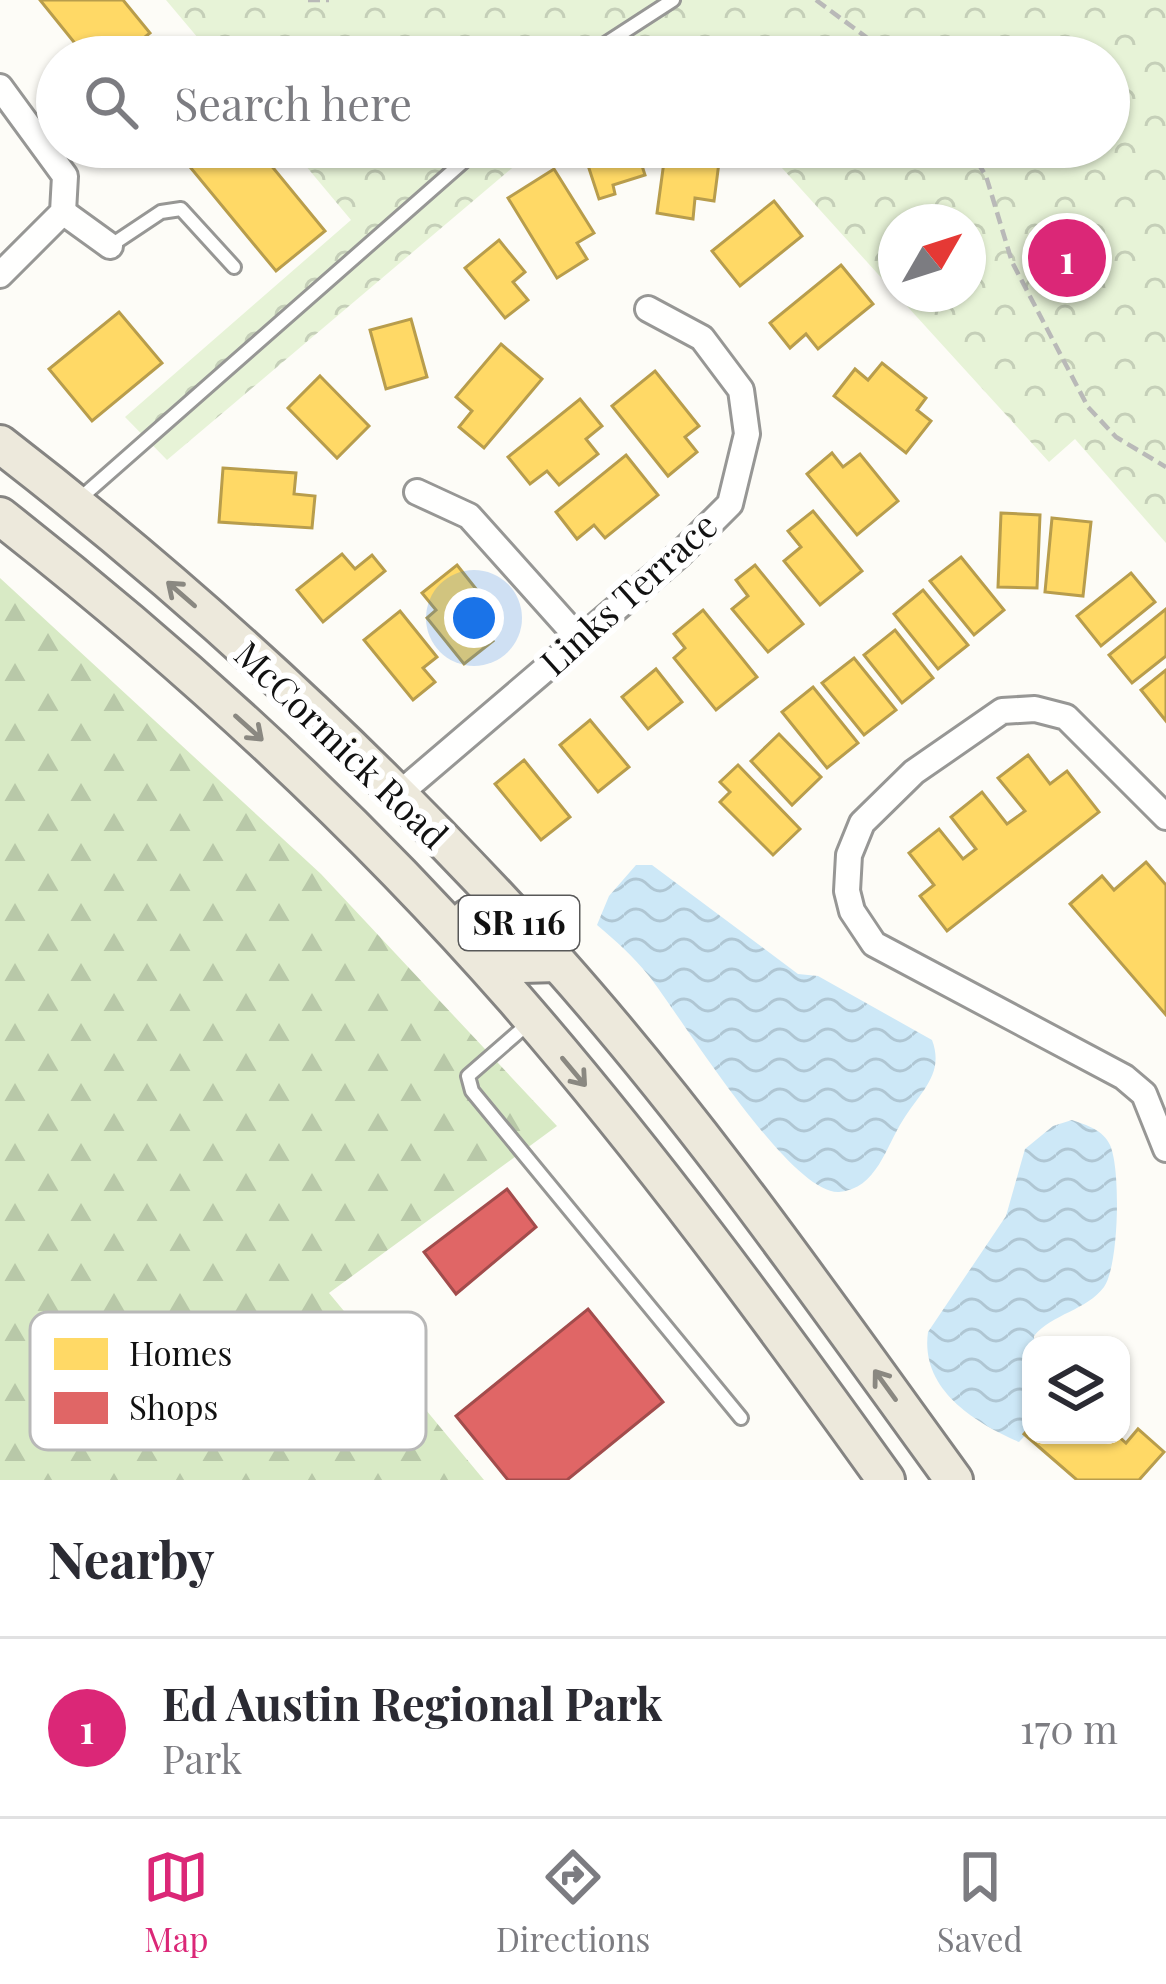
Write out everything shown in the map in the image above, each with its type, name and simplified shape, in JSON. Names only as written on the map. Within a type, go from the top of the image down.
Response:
[{"type":"main road","name":"McCormick Road","points":[[0,444],[76,502],[399,794],[557,963],[770,1226],[954,1480]]},
{"type":"main road","points":[[0,500],[39,506],[76,502]]},
{"type":"main road","name":"McCormick Road","points":[[0,516],[68,569],[289,764],[532,1020],[686,1207],[886,1480]]},
{"type":"main road","points":[[68,569],[98,557],[141,560]]},
{"type":"main road","points":[[289,764],[362,809],[506,953],[536,967],[557,963]]},
{"type":"main road","points":[[532,1020],[560,1016],[591,1035],[715,1185],[748,1217],[770,1226]]},
{"type":"street","points":[[0,86],[36,136]]},
{"type":"street","points":[[0,274],[63,212],[65,176],[59,168]]},
{"type":"street","points":[[63,212],[110,246]]},
{"type":"street","name":"Links Terrace","points":[[399,794],[680,554],[730,503],[740,478],[747,434],[741,390],[702,338],[648,309]]},
{"type":"street","points":[[416,492],[470,516],[580,640]]},
{"type":"street","points":[[1166,817],[1066,717],[1035,709],[1002,711],[914,772],[862,823],[849,855],[847,891],[852,911],[874,944],[890,955],[1124,1077],[1144,1094],[1166,1149]]},
{"type":"lane","points":[[617,36],[673,0]]},
{"type":"lane","points":[[76,502],[456,168]]},
{"type":"lane","points":[[110,246],[161,212],[181,209],[234,267]]},
{"type":"lane","points":[[532,1020],[468,1076],[472,1091],[740,1418]]},
{"type":"path","points":[[308,0],[328,0]]},
{"type":"path","points":[[816,0],[865,36]]},
{"type":"path","points":[[981,168],[1012,262],[1088,407],[1116,437],[1166,467]]},
{"type":"green space","points":[[166,0],[1166,0],[1166,543],[1075,439],[1049,462],[912,312],[986,312],[986,204],[878,204],[878,274],[782,168],[1130,168],[1130,36],[196,36]]},
{"type":"green space","points":[[308,168],[512,168],[167,460],[125,417],[351,220]]},
{"type":"green space","points":[[0,578],[321,874],[557,1126],[329,1293],[345,1312],[30,1312],[30,1450],[426,1450],[426,1410],[484,1480],[0,1480]]},
{"type":"water","points":[[636,865],[652,865],[798,974],[818,976],[932,1040],[935,1063],[929,1082],[863,1183],[839,1192],[818,1185],[793,1165],[738,1100],[649,976],[597,925],[609,896]]},
{"type":"water","points":[[1072,1120],[1099,1132],[1110,1145],[1117,1195],[1113,1259],[1097,1295],[1034,1336],[1022,1336],[1019,1442],[968,1413],[941,1387],[928,1352],[928,1332],[1006,1216],[1025,1149],[1053,1126]]},
{"type":"building: Homes","points":[[40,0],[123,0],[150,33],[146,36],[69,36]]},
{"type":"building: Homes","points":[[191,168],[273,168],[325,231],[276,271]]},
{"type":"building: Homes","points":[[589,168],[643,168],[645,175],[613,185],[615,194],[599,199]]},
{"type":"building: Homes","points":[[663,168],[718,168],[714,201],[695,198],[693,219],[657,213]]},
{"type":"building: Homes","points":[[554,169],[594,233],[577,243],[587,259],[557,278],[508,198]]},
{"type":"building: Homes","points":[[774,201],[802,236],[740,286],[712,251]]},
{"type":"building: Homes","points":[[499,240],[525,272],[513,282],[528,300],[505,318],[465,268]]},
{"type":"building: Homes","points":[[841,265],[873,304],[818,349],[806,334],[790,348],[770,323]]},
{"type":"building: Homes","points":[[119,312],[162,363],[92,421],[49,369]]},
{"type":"building: Homes","points":[[411,319],[427,377],[386,389],[370,330]]},
{"type":"building: Homes","points":[[501,344],[542,379],[484,448],[459,427],[472,411],[456,397]]},
{"type":"building: Homes","points":[[882,363],[926,398],[917,410],[931,421],[906,453],[834,396],[855,369],[868,380]]},
{"type":"building: Homes","points":[[655,371],[699,426],[685,437],[697,452],[668,476],[612,406]]},
{"type":"building: Homes","points":[[320,376],[369,426],[337,458],[288,408]]},
{"type":"building: Homes","points":[[580,399],[602,426],[586,439],[598,454],[559,485],[547,471],[530,484],[508,457]]},
{"type":"building: Homes","points":[[832,453],[843,467],[860,454],[898,501],[857,535],[807,474]]},
{"type":"building: Homes","points":[[626,455],[658,495],[605,538],[594,525],[577,539],[556,512]]},
{"type":"building: Homes","points":[[223,468],[296,473],[294,494],[315,496],[312,528],[219,522]]},
{"type":"building: Homes","points":[[813,511],[862,571],[820,605],[784,561],[801,547],[788,531]]},
{"type":"building: Homes","points":[[1001,513],[1040,515],[1037,588],[998,587]]},
{"type":"building: Homes","points":[[1052,518],[1091,522],[1083,596],[1045,592]]},
{"type":"building: Homes","points":[[342,554],[355,569],[372,555],[385,571],[323,622],[297,590]]},
{"type":"building: Homes","points":[[961,557],[1004,610],[974,635],[930,581]]},
{"type":"building: Homes","points":[[457,565],[496,614],[481,626],[493,641],[464,664],[427,618],[436,610],[422,593]]},
{"type":"building: Homes","points":[[755,565],[803,624],[768,652],[732,609],[748,596],[736,580]]},
{"type":"building: Homes","points":[[1131,573],[1155,602],[1101,646],[1077,616]]},
{"type":"building: Homes","points":[[923,590],[968,645],[938,669],[894,614]]},
{"type":"building: Homes","points":[[1166,609],[1166,656],[1132,683],[1109,655]]},
{"type":"building: Homes","points":[[703,610],[757,677],[716,710],[674,658],[685,648],[674,634]]},
{"type":"building: Homes","points":[[400,611],[437,657],[423,668],[435,682],[413,700],[364,640]]},
{"type":"building: Homes","points":[[895,630],[933,678],[902,703],[864,655]]},
{"type":"building: Homes","points":[[854,658],[896,710],[864,735],[822,683]]},
{"type":"building: Homes","points":[[656,669],[682,702],[648,729],[622,697]]},
{"type":"building: Homes","points":[[1166,670],[1166,721],[1141,690]]},
{"type":"building: Homes","points":[[813,687],[858,743],[827,768],[782,712]]},
{"type":"building: Homes","points":[[590,720],[629,767],[598,792],[560,745]]},
{"type":"building: Homes","points":[[779,734],[821,777],[792,805],[751,761]]},
{"type":"building: Homes","points":[[1028,755],[1050,784],[1067,771],[1099,812],[947,931],[920,896],[934,885],[909,853],[939,829],[963,859],[976,849],[951,817],[982,792],[1007,824],[1025,811],[998,778]]},
{"type":"building: Homes","points":[[524,760],[570,817],[541,840],[495,784]]},
{"type":"building: Homes","points":[[738,765],[800,829],[773,855],[720,802],[730,792],[720,782]]},
{"type":"building: Homes","points":[[1146,862],[1166,885],[1166,1015],[1070,904],[1102,876],[1114,890]]},
{"type":"building: Homes","points":[[1138,1429],[1164,1452],[1139,1480],[1077,1480],[1036,1444],[1130,1444]]},
{"type":"building: Shops","points":[[507,1189],[536,1227],[456,1294],[424,1252]]},
{"type":"building: Shops","points":[[588,1309],[663,1402],[567,1480],[508,1480],[456,1416]]},
{"type":"place","name":"Ed Austin Regional Park","points":[[1067,258]]}]
